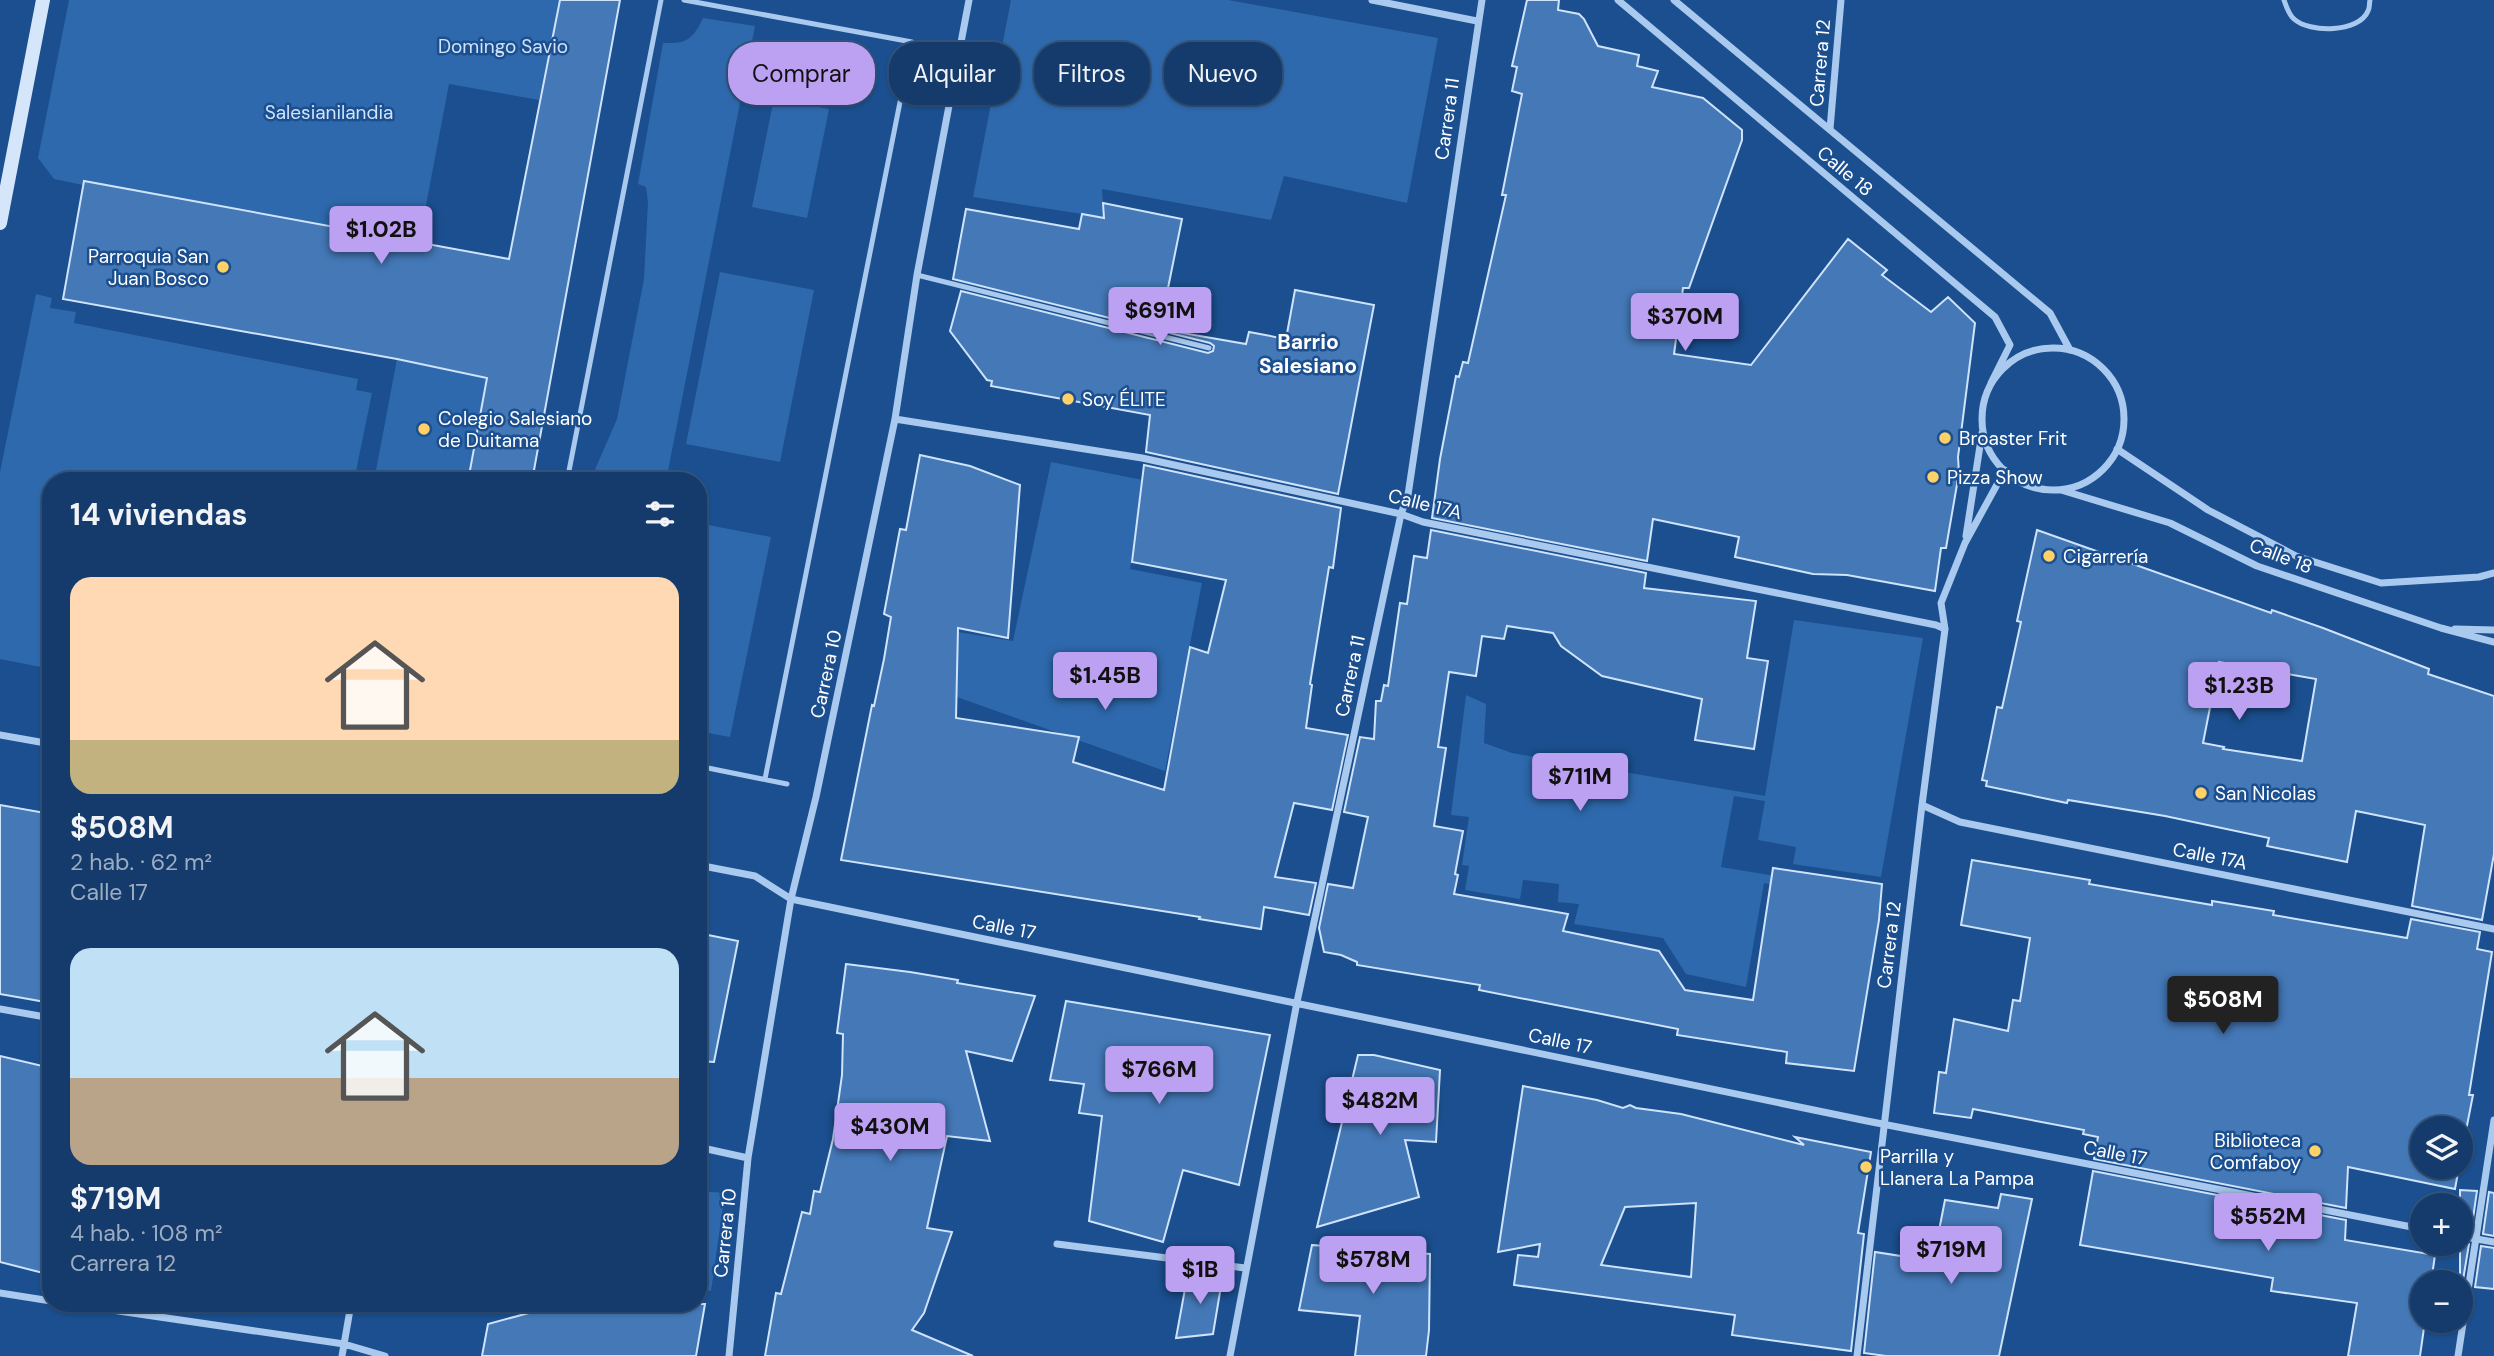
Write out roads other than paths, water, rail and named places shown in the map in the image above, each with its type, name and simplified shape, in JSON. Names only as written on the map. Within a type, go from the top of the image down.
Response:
[{"type":"main road","points":[[0,223],[2,199],[43,0]]},
{"type":"street","name":"Carrera 10","points":[[729,1356],[748,1158],[791,899],[816,797],[895,419],[917,275],[970,0]]},
{"type":"street","points":[[1372,0],[1477,21]]},
{"type":"street","name":"Carrera 11","points":[[1230,1356],[1297,1002],[1401,514],[1408,495],[1482,0]]},
{"type":"street","name":"Calle 18","points":[[1618,0],[1995,317],[2010,345],[1991,383]]},
{"type":"street","name":"Calle 18","points":[[1674,0],[2050,313],[2070,349]]},
{"type":"street","name":"Carrera 12","points":[[1830,129],[1841,0]]},
{"type":"street","points":[[2051,347],[2070,349],[2093,360],[2110,377],[2121,400],[2124,425],[2110,462],[2094,477],[2061,490],[2040,489],[1996,463],[1982,433],[1984,400],[1991,383],[2002,369],[2017,358],[2051,347]]},
{"type":"street","name":"Calle 17A","points":[[895,419],[1142,458],[1401,514],[1423,522],[1923,622],[1945,629]]},
{"type":"street","name":"Carrera 12","points":[[1965,543],[1982,433]]},
{"type":"street","name":"Calle 18","points":[[2117,449],[2208,510],[2296,556],[2381,583],[2479,577],[2494,573]]},
{"type":"street","name":"Carrera 12","points":[[1857,1356],[1945,629],[1941,603],[1965,543],[2005,470]]},
{"type":"street","name":"Calle 18","points":[[2061,490],[2170,523],[2257,566],[2441,628],[2494,642]]},
{"type":"street","points":[[2441,628],[2494,630]]},
{"type":"street","points":[[0,735],[42,742]]},
{"type":"street","name":"Calle 17A","points":[[1922,805],[1960,822],[2494,929]]},
{"type":"street","name":"Calle 17","points":[[707,867],[755,877],[791,899],[1884,1124],[2410,1226]]},
{"type":"street","points":[[0,1009],[42,1016]]},
{"type":"street","points":[[2458,1356],[2494,1119]]},
{"type":"street","points":[[707,1149],[748,1158]]},
{"type":"street","points":[[2473,1238],[2494,1242]]},
{"type":"street","points":[[1057,1244],[1245,1268]]},
{"type":"street","points":[[0,1293],[42,1300]]},
{"type":"street","points":[[126,1312],[344,1344],[385,1356]]},
{"type":"street","points":[[342,1356],[350,1312]]},
{"type":"lane","points":[[569,472],[660,0]]},
{"type":"lane","points":[[684,0],[912,42],[765,779]]},
{"type":"lane","points":[[2284,0],[2292,19],[2308,27],[2339,28],[2357,23],[2368,12],[2370,0]]},
{"type":"lane","points":[[917,275],[1209,348]]},
{"type":"lane","points":[[707,768],[787,784]]},
{"type":"place","name":"Parroquia San Juan Bosco","points":[[223,267]]},
{"type":"place","name":"Soy ÉLITE","points":[[1068,399]]},
{"type":"place","name":"Colegio Salesiano de Duitama","points":[[424,429]]},
{"type":"place","name":"Broaster Frit","points":[[1945,438]]},
{"type":"place","name":"Pizza Show","points":[[1933,477]]},
{"type":"place","name":"Cigarrería","points":[[2049,556]]},
{"type":"place","name":"San Nicolas","points":[[2201,793]]},
{"type":"place","name":"Biblioteca Comfaboy","points":[[2315,1151]]},
{"type":"place","name":"Parrilla y Llanera La Pampa","points":[[1866,1167]]},
{"type":"district","name":"Barrio Salesiano","points":[[1308,354]]},
{"type":"park label","name":"Domingo Savio","points":[[503,46]]},
{"type":"park label","name":"Salesianilandia","points":[[329,112]]}]
